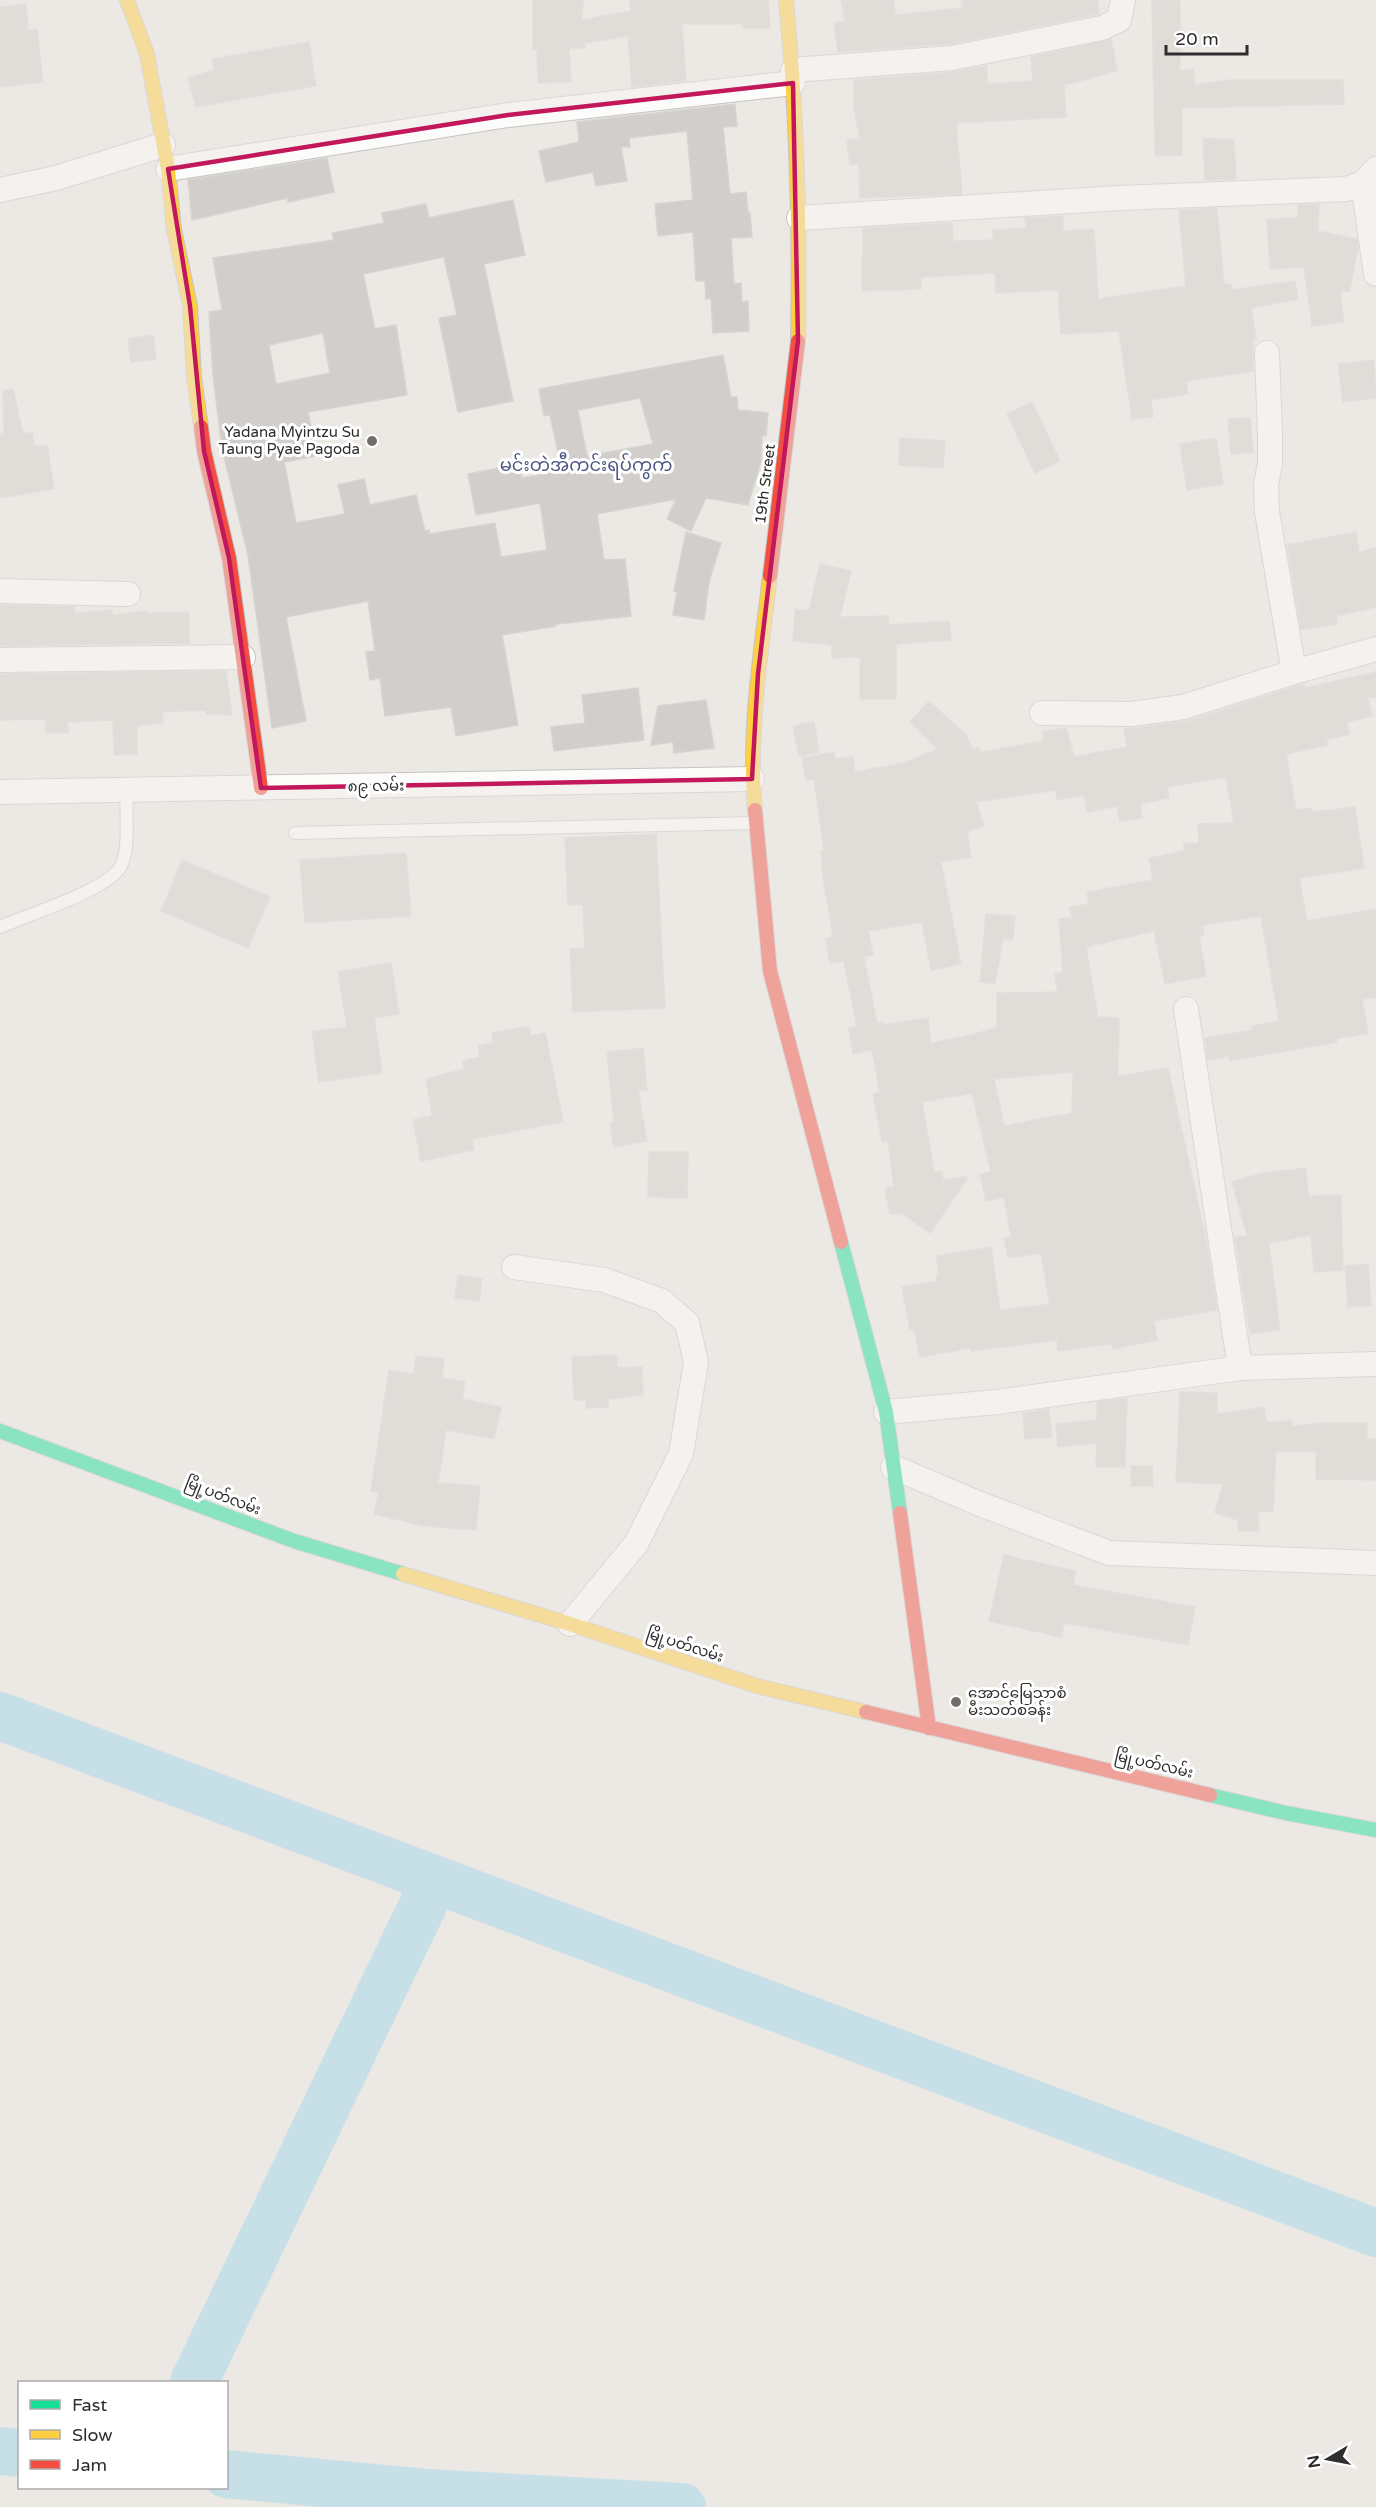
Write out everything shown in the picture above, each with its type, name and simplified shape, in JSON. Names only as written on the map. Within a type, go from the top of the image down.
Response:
[{"type":"street","points":[[127,0],[147,54],[168,169],[174,229],[190,306],[194,378],[204,450],[229,558],[261,788]]},
{"type":"street","name":"19th Street","points":[[786,0],[793,76],[799,218],[798,341],[758,674],[752,779],[770,971],[886,1412],[929,1728]]},
{"type":"street","points":[[168,169],[508,115],[793,76],[952,58],[1102,28],[1119,20],[1123,0]]},
{"type":"street","points":[[0,190],[56,178],[163,145]]},
{"type":"street","points":[[799,218],[1119,198],[1346,189],[1369,176],[1376,274]]},
{"type":"street","points":[[1268,352],[1270,463],[1266,485],[1267,512],[1293,672]]},
{"type":"street","points":[[0,591],[128,594]]},
{"type":"street","points":[[1042,713],[1131,714],[1183,707],[1293,672],[1376,650]]},
{"type":"street","points":[[0,660],[243,657]]},
{"type":"street","name":"၈၉ လမ်း","points":[[0,792],[752,779]]},
{"type":"street","points":[[1186,1009],[1240,1368]]},
{"type":"street","points":[[514,1267],[604,1280],[662,1301],[687,1323],[696,1362],[681,1454],[636,1544],[570,1624]]},
{"type":"street","points":[[886,1412],[997,1402],[1240,1368],[1376,1364]]},
{"type":"street","name":"မြို့ပတ်လမ်း","points":[[0,1431],[294,1541],[570,1624],[757,1686],[1286,1813],[1376,1830]]},
{"type":"street","points":[[893,1467],[980,1504],[1109,1553],[1376,1563]]},
{"type":"lane","points":[[0,927],[83,893],[107,881],[122,866],[127,828],[125,811],[127,790]]},
{"type":"lane","points":[[295,833],[756,823]]},
{"type":"highlighted area","points":[[793,83],[798,341],[758,674],[752,779],[261,788],[229,558],[204,451],[190,306],[168,169],[508,115]]},
{"type":"building","points":[[533,0],[583,0],[582,20],[631,11],[630,0],[768,0],[770,28],[743,28],[743,24],[682,24],[686,81],[632,87],[628,36],[585,43],[585,48],[569,48],[571,82],[538,83],[537,49],[533,50]]},
{"type":"building","points":[[841,0],[894,0],[895,15],[963,8],[961,0],[1098,0],[1099,14],[950,44],[838,52],[834,23],[845,21]]},
{"type":"building","points":[[1152,0],[1180,0],[1180,70],[1194,69],[1195,85],[1230,80],[1343,80],[1344,104],[1182,108],[1182,155],[1155,156]]},
{"type":"building","points":[[26,4],[28,30],[37,29],[43,82],[0,87],[0,7]]},
{"type":"building","points":[[1111,39],[1117,71],[1064,85],[1066,117],[956,123],[962,194],[860,198],[859,164],[850,165],[847,140],[860,139],[854,107],[854,80],[953,72],[987,66],[987,84],[1033,81],[1031,57]]},
{"type":"building","points":[[309,42],[316,86],[196,107],[188,78],[214,70],[212,59]]},
{"type":"building","points":[[735,104],[737,126],[723,127],[730,194],[746,192],[748,213],[750,213],[752,237],[731,238],[734,284],[741,283],[742,302],[748,301],[749,331],[713,333],[711,298],[706,299],[705,281],[696,281],[693,232],[658,236],[655,204],[693,200],[687,131],[629,138],[630,147],[621,147],[627,181],[596,186],[593,172],[546,182],[539,151],[579,142],[577,122]]},
{"type":"building","points":[[1203,138],[1234,140],[1236,179],[1205,180]]},
{"type":"building","points":[[327,158],[334,192],[288,202],[287,198],[192,220],[188,180]]},
{"type":"building","points":[[513,200],[525,255],[484,264],[513,401],[458,412],[439,318],[457,315],[444,257],[363,274],[375,329],[396,325],[407,395],[308,412],[317,456],[284,462],[296,523],[345,514],[338,485],[364,479],[370,505],[416,495],[425,531],[429,530],[429,534],[495,523],[501,557],[547,550],[540,503],[476,515],[468,474],[519,464],[522,478],[562,471],[550,415],[544,416],[539,389],[723,355],[731,397],[737,397],[738,410],[768,413],[766,436],[762,435],[761,462],[748,505],[706,498],[691,531],[667,519],[676,499],[597,514],[604,560],[625,559],[631,616],[556,624],[556,626],[502,635],[518,725],[456,736],[451,707],[385,716],[380,678],[370,680],[366,652],[375,651],[368,601],[286,617],[306,721],[272,728],[248,555],[222,448],[213,375],[209,312],[222,310],[213,258],[334,240],[332,233],[384,223],[382,213],[426,204],[429,218]],"holes":[[[323,333],[330,373],[276,384],[269,345]],[[640,398],[653,444],[587,456],[578,410]]]},
{"type":"building","points":[[1319,204],[1318,231],[1357,239],[1358,250],[1349,292],[1340,291],[1344,322],[1312,326],[1304,267],[1270,269],[1267,220],[1298,217],[1298,205]]},
{"type":"building","points":[[1217,208],[1224,284],[1231,284],[1232,290],[1295,281],[1298,299],[1251,308],[1256,339],[1253,340],[1253,371],[1186,381],[1188,394],[1151,400],[1153,417],[1132,419],[1119,331],[1061,334],[1058,290],[996,293],[995,273],[921,277],[921,289],[862,291],[863,228],[952,223],[953,241],[993,240],[993,230],[1026,228],[1025,218],[1063,216],[1063,231],[1094,229],[1098,299],[1186,286],[1179,210]]},
{"type":"building","points":[[153,335],[156,359],[131,362],[128,339]]},
{"type":"building","points":[[1374,360],[1376,398],[1343,402],[1338,364]]},
{"type":"building","points":[[13,389],[23,434],[32,432],[34,446],[47,445],[54,489],[0,498],[0,434],[4,433],[3,391]]},
{"type":"building","points":[[1032,402],[1060,461],[1035,473],[1007,414]]},
{"type":"building","points":[[1250,418],[1253,452],[1231,454],[1228,419]]},
{"type":"building","points":[[900,438],[945,441],[943,468],[899,465]]},
{"type":"building","points":[[1216,438],[1223,484],[1187,490],[1180,444]]},
{"type":"building","points":[[686,532],[721,543],[709,582],[704,620],[673,615],[677,592],[674,591]]},
{"type":"building","points":[[1356,532],[1359,552],[1376,548],[1376,607],[1336,616],[1337,624],[1301,630],[1287,545]]},
{"type":"building","points":[[820,564],[851,571],[840,617],[888,616],[888,625],[949,621],[951,640],[896,644],[896,699],[860,699],[860,657],[832,658],[832,645],[793,641],[795,609],[809,611]]},
{"type":"building","points":[[0,605],[75,607],[75,613],[112,610],[112,615],[146,611],[146,613],[189,612],[189,643],[0,646]]},
{"type":"building","points":[[226,671],[232,715],[206,714],[206,710],[162,712],[163,723],[137,726],[137,754],[114,755],[113,720],[68,722],[68,733],[45,732],[46,719],[0,720],[0,674]]},
{"type":"building","points":[[1376,672],[1376,697],[1368,698],[1372,716],[1347,722],[1350,734],[1326,740],[1328,745],[1286,754],[1296,810],[1311,808],[1312,812],[1355,807],[1364,868],[1299,878],[1307,921],[1376,909],[1376,997],[1362,999],[1368,1033],[1336,1039],[1337,1042],[1230,1061],[1229,1056],[1208,1060],[1205,1038],[1252,1030],[1252,1026],[1279,1021],[1261,916],[1202,925],[1204,935],[1199,935],[1206,976],[1165,984],[1154,931],[1086,947],[1098,1017],[1119,1018],[1118,1076],[1168,1068],[1207,1244],[1217,1310],[1154,1321],[1157,1340],[1113,1349],[1112,1344],[1058,1351],[1057,1340],[971,1351],[970,1348],[920,1357],[914,1329],[910,1330],[902,1287],[937,1281],[936,1274],[939,1274],[936,1256],[991,1247],[1000,1310],[1050,1304],[1041,1253],[1008,1258],[1004,1238],[1011,1237],[1004,1197],[986,1201],[980,1174],[991,1172],[972,1093],[922,1102],[934,1172],[942,1171],[943,1180],[969,1176],[930,1233],[901,1213],[890,1214],[885,1188],[894,1187],[888,1141],[882,1142],[873,1094],[880,1092],[872,1050],[853,1054],[849,1028],[857,1026],[844,961],[830,963],[826,939],[833,937],[823,877],[821,851],[824,850],[814,779],[806,780],[802,758],[834,752],[836,759],[853,756],[855,772],[904,763],[938,749],[910,722],[929,701],[966,735],[973,750],[978,747],[981,752],[1044,741],[1043,731],[1066,728],[1074,757],[1127,747],[1124,729],[1187,721],[1304,684],[1305,688]],"holes":[[[1226,777],[1234,823],[1198,824],[1199,843],[1184,844],[1184,851],[1149,858],[1153,880],[1087,892],[1089,904],[1070,907],[1072,918],[1059,919],[1063,972],[1055,974],[1058,992],[997,993],[997,1027],[931,1043],[928,1018],[883,1025],[883,1022],[877,1023],[864,957],[873,955],[868,931],[922,922],[931,970],[961,964],[941,862],[971,857],[967,832],[984,826],[976,802],[1056,790],[1057,800],[1084,795],[1087,812],[1117,806],[1120,822],[1142,818],[1140,804],[1169,798],[1167,787]],[[1073,1072],[1072,1113],[1004,1126],[994,1079]]]},
{"type":"building","points":[[638,688],[644,740],[554,751],[551,727],[585,723],[582,695]]},
{"type":"building","points":[[706,700],[714,748],[674,753],[673,742],[651,745],[658,706]]},
{"type":"building","points":[[814,722],[819,752],[799,756],[793,726]]},
{"type":"building","points":[[656,834],[665,1008],[573,1012],[570,949],[585,948],[583,904],[568,905],[565,838]]},
{"type":"building","points":[[406,853],[411,916],[305,923],[300,860]]},
{"type":"building","points":[[182,860],[270,897],[248,948],[161,911]]},
{"type":"building","points":[[986,914],[1015,916],[1013,940],[1003,939],[995,984],[980,982]]},
{"type":"building","points":[[391,963],[399,1014],[374,1018],[382,1073],[319,1082],[312,1032],[347,1027],[338,972]]},
{"type":"building","points":[[529,1026],[531,1036],[545,1033],[563,1122],[472,1139],[474,1150],[421,1161],[413,1120],[432,1116],[426,1079],[464,1069],[463,1061],[480,1057],[478,1046],[494,1043],[492,1033]]},
{"type":"building","points":[[643,1048],[647,1090],[638,1091],[647,1141],[614,1147],[610,1123],[614,1122],[607,1052]]},
{"type":"building","points":[[649,1152],[688,1152],[687,1198],[648,1197]]},
{"type":"building","points":[[1305,1168],[1309,1196],[1341,1195],[1343,1270],[1314,1272],[1311,1235],[1269,1243],[1280,1330],[1250,1334],[1235,1238],[1247,1235],[1232,1182],[1263,1173]]},
{"type":"building","points":[[1368,1264],[1371,1305],[1348,1307],[1345,1266]]},
{"type":"building","points":[[458,1275],[482,1279],[479,1301],[455,1298]]},
{"type":"building","points":[[617,1355],[617,1368],[642,1367],[643,1395],[608,1399],[608,1407],[586,1408],[586,1400],[574,1400],[572,1357]]},
{"type":"building","points":[[416,1356],[444,1359],[442,1378],[465,1382],[462,1399],[501,1407],[494,1439],[446,1430],[438,1483],[480,1486],[476,1530],[423,1526],[374,1514],[379,1492],[371,1491],[389,1370],[414,1374]]},
{"type":"building","points":[[1180,1392],[1217,1393],[1217,1414],[1264,1407],[1266,1422],[1292,1421],[1292,1426],[1367,1423],[1367,1439],[1376,1439],[1376,1480],[1316,1479],[1316,1451],[1276,1452],[1273,1511],[1258,1512],[1259,1531],[1238,1531],[1238,1520],[1215,1513],[1223,1484],[1176,1482]]},
{"type":"building","points":[[1127,1398],[1125,1467],[1096,1467],[1097,1443],[1058,1447],[1056,1424],[1097,1420],[1097,1402]]},
{"type":"building","points":[[1049,1409],[1052,1437],[1025,1439],[1023,1413]]},
{"type":"building","points":[[1131,1466],[1152,1466],[1153,1486],[1131,1486]]},
{"type":"building","points":[[1004,1555],[1076,1571],[1073,1585],[1195,1607],[1188,1645],[1064,1623],[1061,1637],[989,1621]]},
{"type":"waterway","points":[[0,1716],[1376,2233]]},
{"type":"waterway","points":[[194,2381],[435,1880]]},
{"type":"waterway","points":[[0,2451],[18,2453]]},
{"type":"waterway","points":[[228,2474],[426,2493],[682,2507]]},
{"type":"traffic: fast","points":[[841,1242],[886,1412],[900,1513]]},
{"type":"traffic: fast","points":[[0,1431],[294,1541],[403,1574]]},
{"type":"traffic: fast","points":[[1210,1795],[1286,1813],[1376,1830]]},
{"type":"traffic: slow","points":[[127,0],[147,54],[168,169],[174,229],[190,306],[194,377],[201,427]]},
{"type":"traffic: slow","points":[[786,0],[797,170],[798,341]]},
{"type":"traffic: slow","points":[[755,810],[754,722],[770,576]]},
{"type":"traffic: slow","points":[[403,1574],[570,1624],[757,1686],[866,1712]]},
{"type":"traffic: jam","points":[[770,576],[798,341]]},
{"type":"traffic: jam","points":[[201,427],[204,451],[229,558],[261,788]]},
{"type":"traffic: jam","points":[[755,810],[770,971],[841,1242]]},
{"type":"traffic: jam","points":[[900,1513],[929,1728]]},
{"type":"traffic: jam","points":[[866,1712],[1210,1795]]},
{"type":"place","name":"Yadana Myintzu Su Taung Pyae Pagoda","points":[[372,441]]},
{"type":"place","name":"အောင်မြေသာစံ မီးသတ်စခန်း","points":[[956,1702]]},
{"type":"district","name":"မင်းတဲအီကင်းရပ်ကွက်","points":[[586,465]]}]
